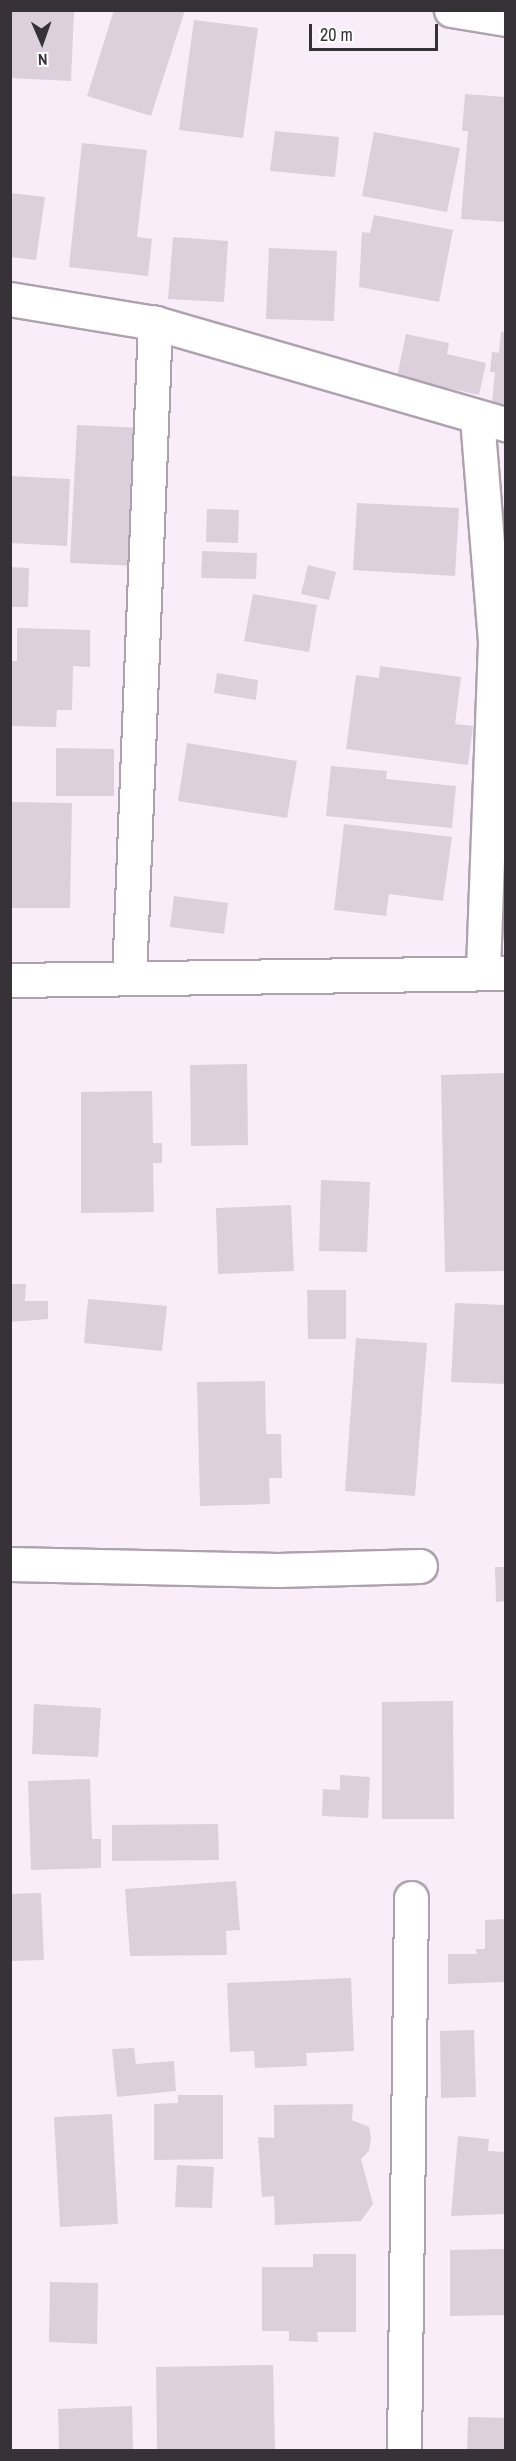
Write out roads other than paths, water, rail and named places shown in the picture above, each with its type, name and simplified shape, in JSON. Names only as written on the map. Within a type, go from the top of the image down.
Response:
[{"type":"street","points":[[451,10],[506,19]]},
{"type":"street","points":[[10,299],[155,323],[491,421],[495,642],[494,972],[10,980]]},
{"type":"street","points":[[129,978],[155,323]]},
{"type":"street","points":[[10,1564],[278,1570],[420,1566]]},
{"type":"street","points":[[404,2451],[411,1898]]}]
